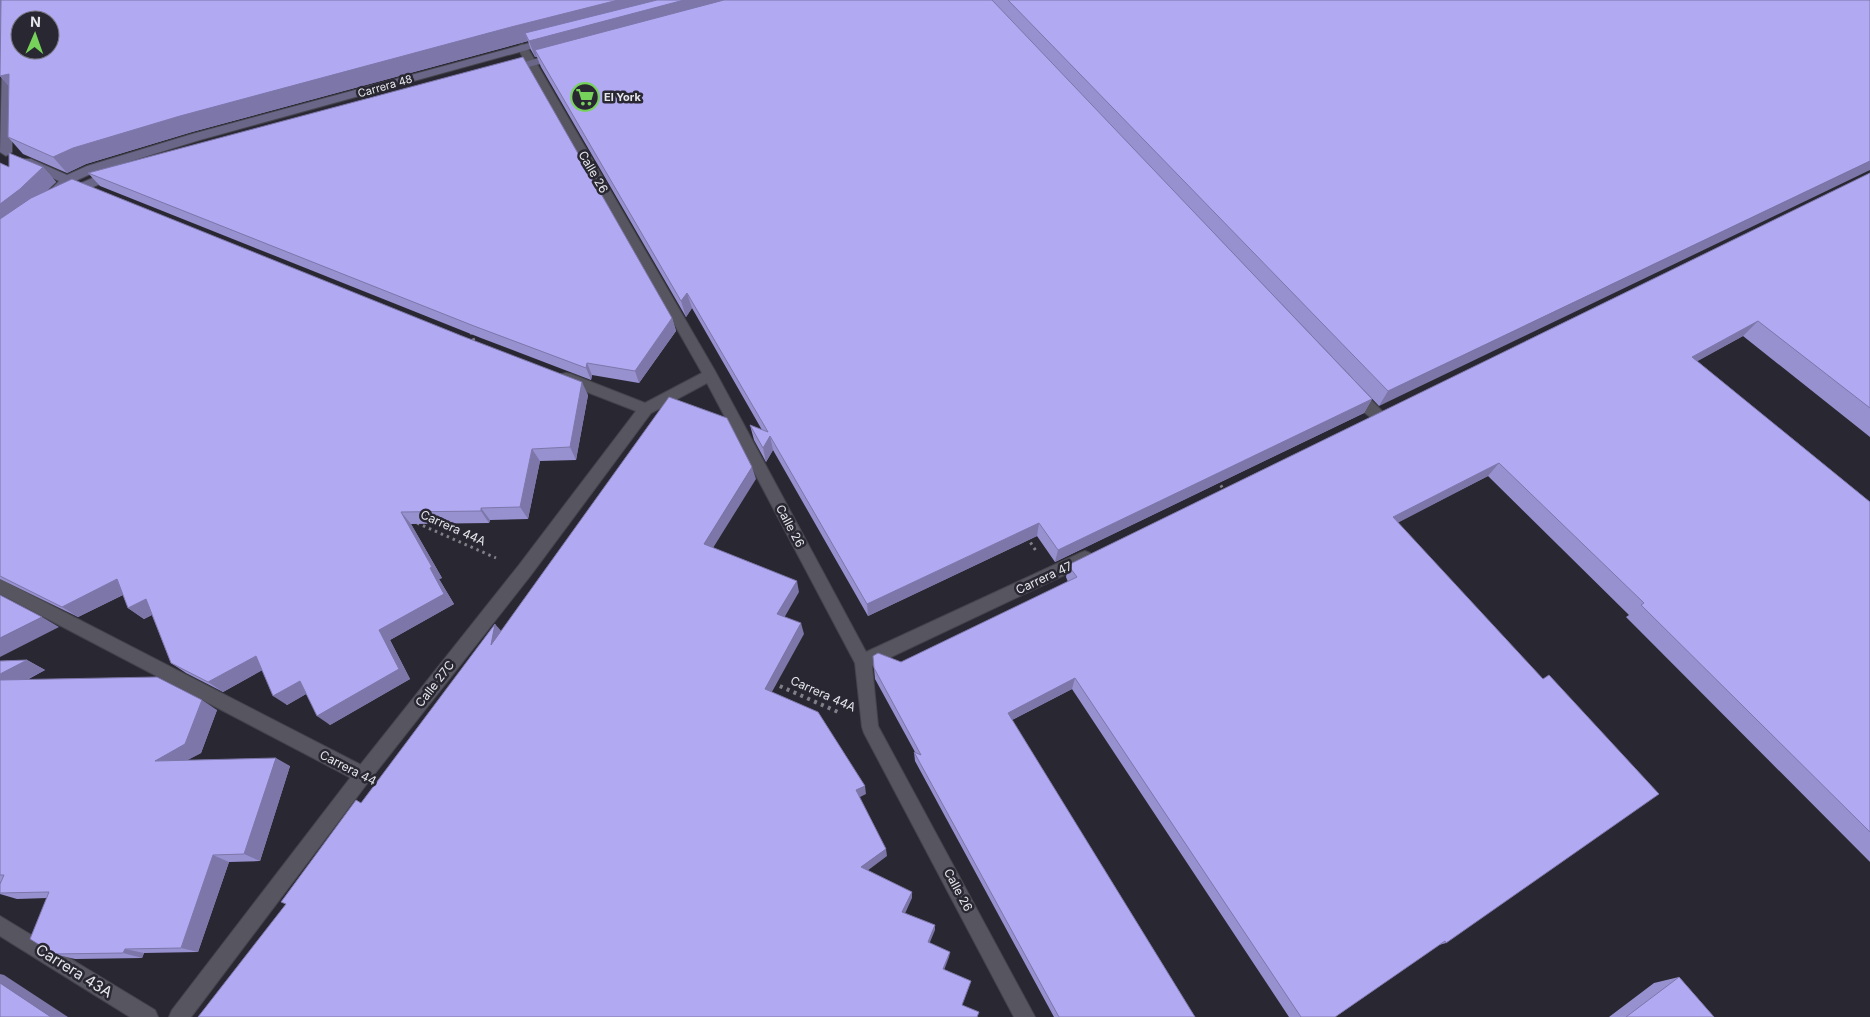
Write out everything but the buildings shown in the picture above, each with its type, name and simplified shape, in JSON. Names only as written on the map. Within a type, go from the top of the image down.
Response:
[{"type":"street","name":"Carrera 48","points":[[67,180],[91,169],[196,137],[559,38]]},
{"type":"street","name":"Calle 26","points":[[522,47],[710,375],[863,662],[870,726],[1026,1017]]},
{"type":"street","points":[[493,74],[568,53]]},
{"type":"street","points":[[7,55],[3,151],[101,194]]},
{"type":"street","points":[[67,180],[39,208],[101,179],[130,172]]},
{"type":"street","points":[[556,375],[646,409]]},
{"type":"street","name":"Calle 27C","points":[[178,1017],[363,775],[525,570],[646,409],[710,375]]},
{"type":"street","points":[[1349,386],[1377,415]]},
{"type":"street","name":"Carrera 47","points":[[863,662],[1095,553]]},
{"type":"street","name":"Carrera 44","points":[[0,586],[363,775]]},
{"type":"street","name":"Carrera 43A","points":[[0,924],[148,1017]]},
{"type":"path","points":[[468,325],[475,344]]},
{"type":"path","points":[[1212,474],[1224,490]]},
{"type":"path","name":"Carrera 44A","points":[[416,522],[525,570]]},
{"type":"path","points":[[1024,533],[1052,574]]},
{"type":"path","name":"Carrera 44A","points":[[770,681],[870,726]]},
{"type":"place","name":"El York","points":[[585,97]]}]
